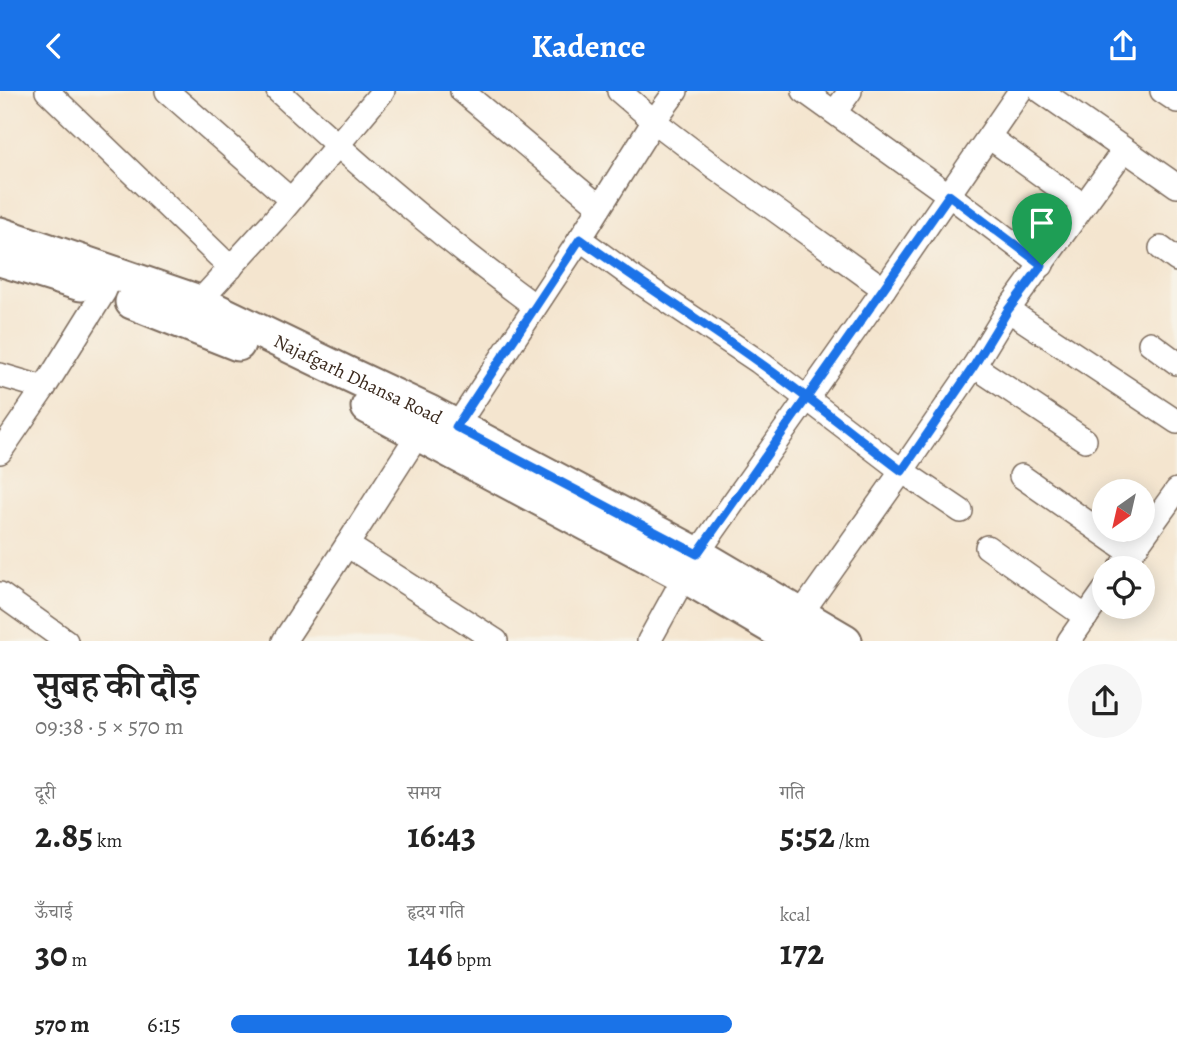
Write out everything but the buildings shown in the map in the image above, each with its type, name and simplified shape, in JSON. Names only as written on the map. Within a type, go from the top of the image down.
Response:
[{"type":"main road","name":"Najafgarh Dhansa Road","points":[[0,234],[336,390],[435,425]]},
{"type":"main road","name":"Najafgarh Dhansa Road","points":[[0,259],[199,303],[435,425],[691,565],[798,628],[845,641]]},
{"type":"street","points":[[47,91],[231,268]]},
{"type":"street","points":[[167,91],[291,200]]},
{"type":"street","points":[[278,91],[336,145],[488,271],[535,306]]},
{"type":"street","points":[[199,303],[383,91]]},
{"type":"street","points":[[462,91],[599,206]]},
{"type":"street","points":[[619,91],[713,166],[884,289]]},
{"type":"street","points":[[284,641],[348,545],[435,425],[535,306],[676,91]]},
{"type":"street","points":[[804,91],[1042,265]]},
{"type":"street","points":[[835,112],[850,91]]},
{"type":"street","points":[[649,641],[691,565],[1020,91]]},
{"type":"street","points":[[1041,91],[1177,185]]},
{"type":"street","points":[[1162,91],[1177,101]]},
{"type":"street","points":[[989,137],[1083,205]]},
{"type":"street","points":[[798,628],[974,366],[1008,310],[1124,150]]},
{"type":"street","points":[[580,239],[759,362],[902,471],[961,511]]},
{"type":"street","points":[[1,450],[44,388],[108,282]]},
{"type":"street","points":[[1008,310],[1177,422]]},
{"type":"street","points":[[1150,343],[1177,363]]},
{"type":"street","points":[[974,366],[1085,440]]},
{"type":"street","points":[[0,375],[44,388]]},
{"type":"street","points":[[1021,476],[1120,556]]},
{"type":"street","points":[[1130,556],[1177,490]]},
{"type":"street","points":[[348,545],[496,641]]},
{"type":"street","points":[[988,547],[1086,617]]},
{"type":"street","points":[[0,594],[66,641]]},
{"type":"street","points":[[1069,641],[1092,608]]},
{"type":"route","points":[[1042,265],[949,195],[884,289],[806,398],[697,554],[456,427],[580,239],[759,362],[806,398],[902,471],[974,366],[1008,310],[1042,265]]}]
